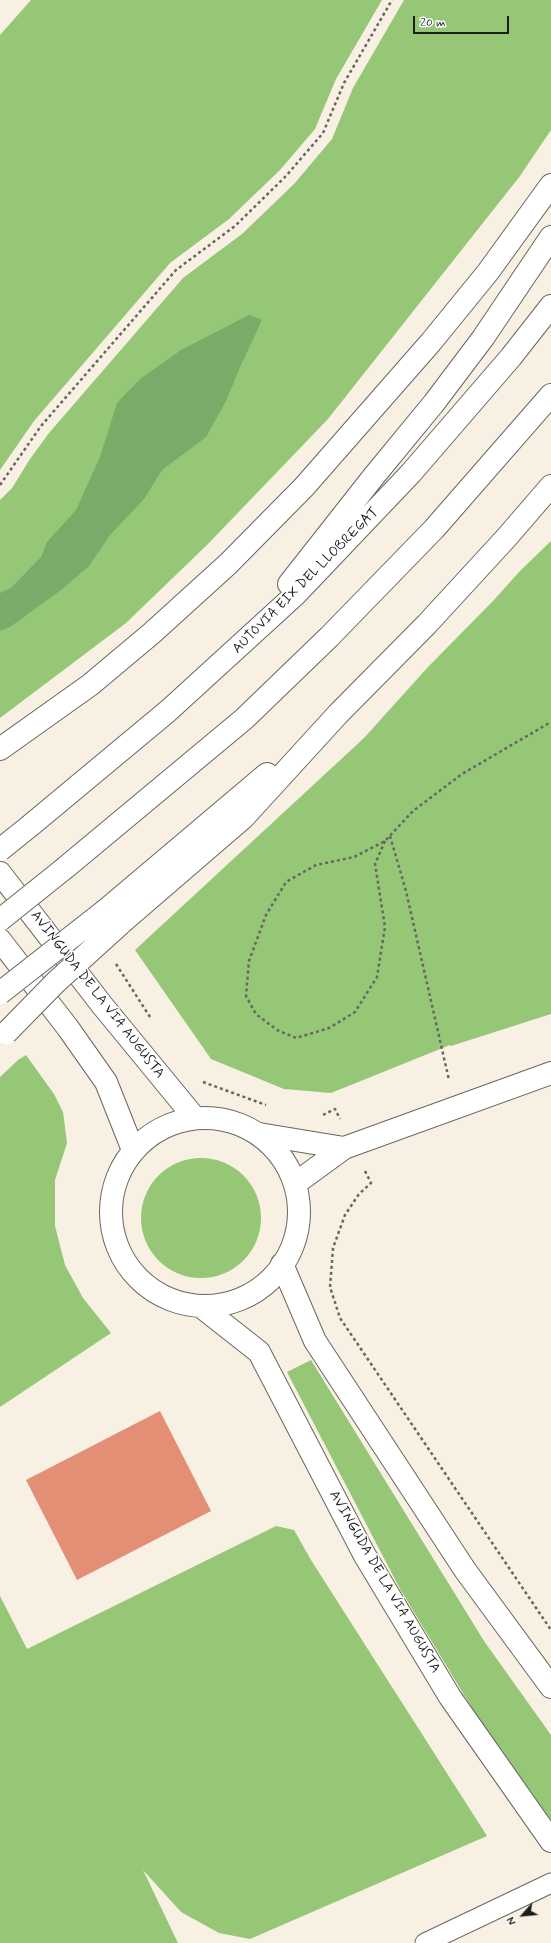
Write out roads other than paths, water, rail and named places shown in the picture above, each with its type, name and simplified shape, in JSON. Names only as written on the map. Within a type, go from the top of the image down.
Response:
[{"type":"main road","points":[[0,749],[90,685],[152,633],[228,564],[298,493],[431,342],[488,272],[551,185]]},
{"type":"main road","points":[[238,649],[369,482],[434,403],[483,338],[551,237]]},
{"type":"main road","name":"AUTOVIA EIX DEL LLOBREGAT","points":[[0,850],[162,716],[238,649],[295,594],[411,473],[511,357],[551,306]]},
{"type":"main road","points":[[0,920],[244,719],[329,637],[434,529],[551,394]]},
{"type":"main road","points":[[0,993],[113,917],[243,818],[338,714],[427,624],[507,537],[551,486]]},
{"type":"main road","name":"AVINGUDA DE LA VIA AUGUSTA","points":[[0,873],[102,1004],[194,1117]]},
{"type":"main road","points":[[3,1036],[56,982],[113,917]]},
{"type":"main road","points":[[0,940],[68,1028],[106,1082],[133,1150]]},
{"type":"main road","points":[[296,1183],[344,1148],[551,1073]]},
{"type":"main road","points":[[259,1134],[285,1160],[296,1183],[300,1223],[282,1264],[255,1294],[222,1306],[204,1308],[171,1302],[138,1281],[116,1247],[110,1210],[118,1174],[133,1150],[158,1129],[194,1117],[226,1119],[259,1134],[344,1148]]},
{"type":"main road","points":[[282,1264],[315,1341],[466,1570],[551,1687]]},
{"type":"main road","name":"AVINGUDA DE LA VIA AUGUSTA","points":[[204,1308],[259,1352],[364,1554],[450,1697],[551,1842]]},
{"type":"lane","points":[[424,1943],[551,1883]]}]
